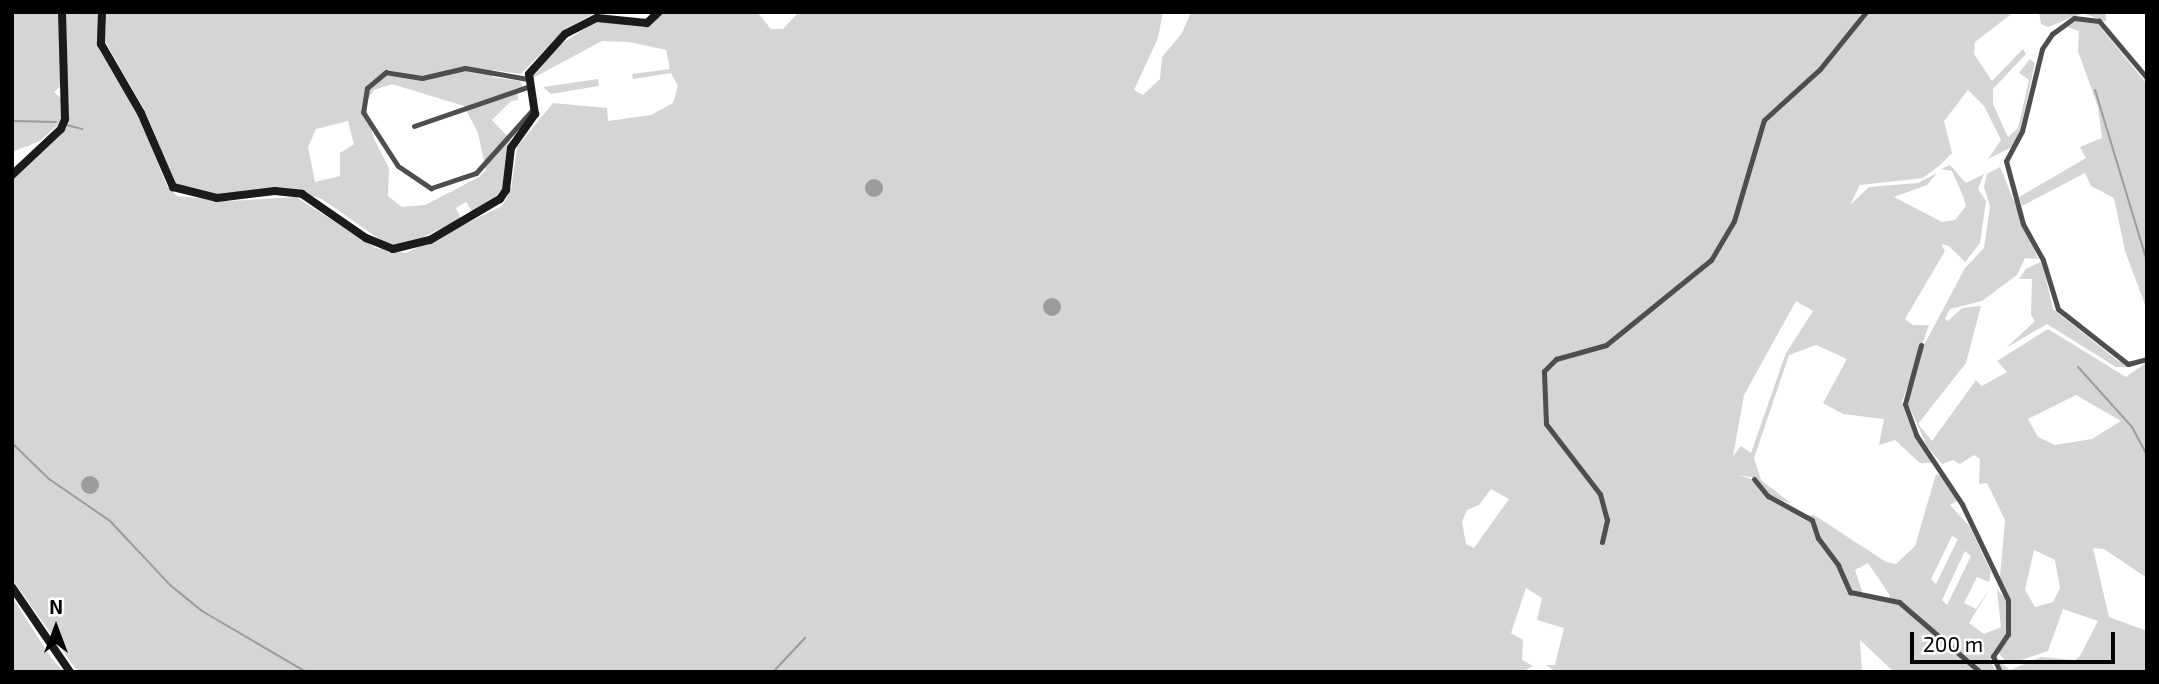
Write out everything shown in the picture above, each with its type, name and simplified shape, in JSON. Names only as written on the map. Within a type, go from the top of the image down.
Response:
[{"type":"street","points":[[12,175],[61,129],[65,119],[62,12]]},
{"type":"street","points":[[102,12],[101,44],[141,113],[173,187],[217,198],[275,191],[302,194],[384,247],[412,248],[495,204],[506,190],[511,148],[534,118],[535,108],[529,83]]},
{"type":"street","points":[[414,126],[529,83],[548,51],[572,30],[603,17],[647,23],[659,12]]},
{"type":"street","points":[[1602,542],[1607,520],[1600,494],[1546,424],[1544,371],[1556,359],[1606,345],[1711,260],[1734,221],[1764,120],[1820,69],[1866,12]]},
{"type":"street","points":[[2147,78],[2099,22],[2074,18],[2052,34],[2042,49],[2022,131],[2006,161],[2023,223],[2043,260],[2058,309],[2128,364],[2147,359]]},
{"type":"street","points":[[529,83],[465,68],[422,78],[386,72],[367,88],[363,112],[398,166],[431,188],[476,173],[514,126],[535,108]]},
{"type":"street","points":[[1921,345],[1905,404],[1916,435],[1962,504],[2008,600],[2008,634],[1993,656],[2000,672]]},
{"type":"street","points":[[1754,479],[1768,496],[1812,520],[1818,538],[1838,565],[1850,592],[1899,602],[1980,672]]},
{"type":"street","points":[[12,587],[70,672]]},
{"type":"shaded area","points":[[12,12],[60,12],[62,85],[54,92],[63,100],[63,109],[59,124],[40,141],[12,152]]},
{"type":"shaded area","points":[[65,12],[99,12],[99,49],[138,113],[167,186],[177,196],[230,201],[296,197],[376,248],[406,253],[502,206],[511,190],[517,147],[553,103],[607,108],[608,121],[651,115],[673,103],[678,86],[671,73],[633,79],[632,74],[670,69],[666,50],[629,42],[602,41],[531,79],[558,46],[597,21],[647,26],[662,12],[757,12],[771,29],[783,29],[799,12],[1163,12],[1158,38],[1134,90],[1143,95],[1160,79],[1162,57],[1182,33],[1191,12],[1858,12],[1864,20],[1869,12],[2014,12],[1975,42],[1974,54],[1992,81],[2023,49],[2026,54],[1993,89],[1993,104],[2008,137],[2018,128],[2029,80],[2019,73],[2030,59],[2035,63],[2020,132],[2012,147],[1988,159],[2001,140],[1984,106],[1968,90],[1944,121],[1952,153],[1940,165],[1923,178],[1860,185],[1850,205],[1869,187],[1918,183],[1937,173],[1927,185],[1894,197],[1942,222],[1955,220],[1966,206],[1952,171],[1941,169],[1950,165],[1966,183],[1984,174],[1978,189],[1986,201],[1980,243],[1965,262],[1949,246],[1941,244],[1945,251],[1905,319],[1913,325],[1929,325],[1902,402],[1917,439],[1934,463],[1920,463],[1895,440],[1879,445],[1884,419],[1843,414],[1823,403],[1847,359],[1816,345],[1789,355],[1754,458],[1761,480],[1792,504],[1771,496],[1756,478],[1738,475],[1752,479],[1767,499],[1804,516],[1814,515],[1886,562],[1896,564],[1915,546],[1936,474],[1945,478],[1957,501],[1950,505],[1970,527],[1991,572],[1989,582],[1977,577],[1964,603],[1976,609],[1991,587],[1969,623],[1984,634],[2001,627],[1997,590],[2010,602],[2000,577],[2005,520],[1987,483],[1979,484],[1980,459],[1974,455],[1960,464],[1953,460],[1942,464],[1927,446],[1908,404],[1923,347],[1965,268],[1984,248],[1990,206],[1984,187],[1987,174],[2000,167],[2038,259],[2025,258],[2017,275],[1982,301],[1950,309],[1945,319],[1948,321],[1962,308],[1981,306],[1966,363],[1918,424],[1932,441],[1976,380],[1982,386],[2007,372],[1997,361],[2048,329],[2126,377],[2147,362],[2147,578],[2104,549],[2093,548],[2109,617],[2147,631],[2147,672],[2003,672],[1998,660],[2010,670],[2041,657],[2075,660],[2080,656],[2098,621],[2063,609],[2048,651],[2009,664],[1999,654],[1998,645],[1990,661],[1997,672],[1894,672],[1860,640],[1862,672],[1556,672],[1546,665],[1555,665],[1564,628],[1537,620],[1542,598],[1526,588],[1511,633],[1523,640],[1522,660],[1533,666],[1522,672],[78,672],[12,579],[12,180],[68,121]],"holes":[[[1796,301],[1813,311],[1786,353],[1751,453],[1741,446],[1733,456],[1744,395]],[[2076,395],[2121,421],[2092,439],[2055,445],[2038,437],[2028,419]],[[1491,489],[1509,499],[1474,548],[1466,544],[1462,522],[1467,510],[1479,505]],[[1952,536],[1958,539],[1936,584],[1931,579]],[[2034,550],[2055,560],[2060,588],[2053,602],[2035,607],[2025,590]],[[1965,551],[1971,556],[1947,605],[1942,600]],[[1868,563],[1889,594],[1890,602],[1853,596],[1863,594],[1855,570]]]},
{"type":"shaded area","points":[[105,12],[597,12],[564,30],[521,74],[492,70],[492,77],[520,81],[523,87],[517,89],[518,100],[511,101],[492,120],[511,140],[502,189],[490,203],[473,213],[466,202],[456,208],[461,219],[407,245],[389,246],[322,199],[286,188],[223,195],[196,194],[177,187],[145,111],[103,38]],"holes":[[[392,84],[464,106],[478,133],[486,170],[479,177],[425,205],[402,207],[388,196],[389,168],[374,139],[365,103],[374,90]],[[348,121],[354,144],[340,153],[340,176],[315,182],[308,147],[316,129]]]},
{"type":"shaded area","points":[[2039,12],[2106,12],[2106,22],[2083,13],[2048,27],[2041,24]]},
{"type":"shaded area","points":[[2076,21],[2096,22],[2147,84],[2147,310],[2125,251],[2114,198],[2091,186],[2085,173],[2022,206],[2019,197],[2086,158],[2080,147],[2102,138],[2098,107],[2078,51],[2079,31],[2067,27]]},
{"type":"shaded area","points":[[598,79],[599,86],[551,94],[543,87]]},
{"type":"shaded area","points":[[874,179],[880,182],[883,188],[880,194],[874,197],[868,194],[865,188],[868,182]]},
{"type":"shaded area","points":[[2042,261],[2053,309],[2118,361],[2133,367],[2116,367],[2047,324],[2006,348],[2035,321],[2031,315],[2032,279],[2019,279],[2026,269]]},
{"type":"shaded area","points":[[1048,298],[1056,298],[1061,307],[1059,314],[1048,316],[1043,311],[1043,303]]},
{"type":"shaded area","points":[[90,476],[96,479],[99,485],[96,491],[90,494],[84,491],[81,485],[84,479]]},
{"type":"shaded area","points":[[12,597],[52,659],[64,672],[12,672]]},
{"type":"waterway","points":[[2095,90],[2147,261]]},
{"type":"waterway","points":[[12,121],[56,122]]},
{"type":"waterway","points":[[67,125],[82,129]]},
{"type":"waterway","points":[[2078,367],[2132,427],[2147,455]]},
{"type":"waterway","points":[[12,443],[49,479],[110,521],[170,585],[202,611],[306,672]]},
{"type":"waterway","points":[[773,672],[805,638]]}]
